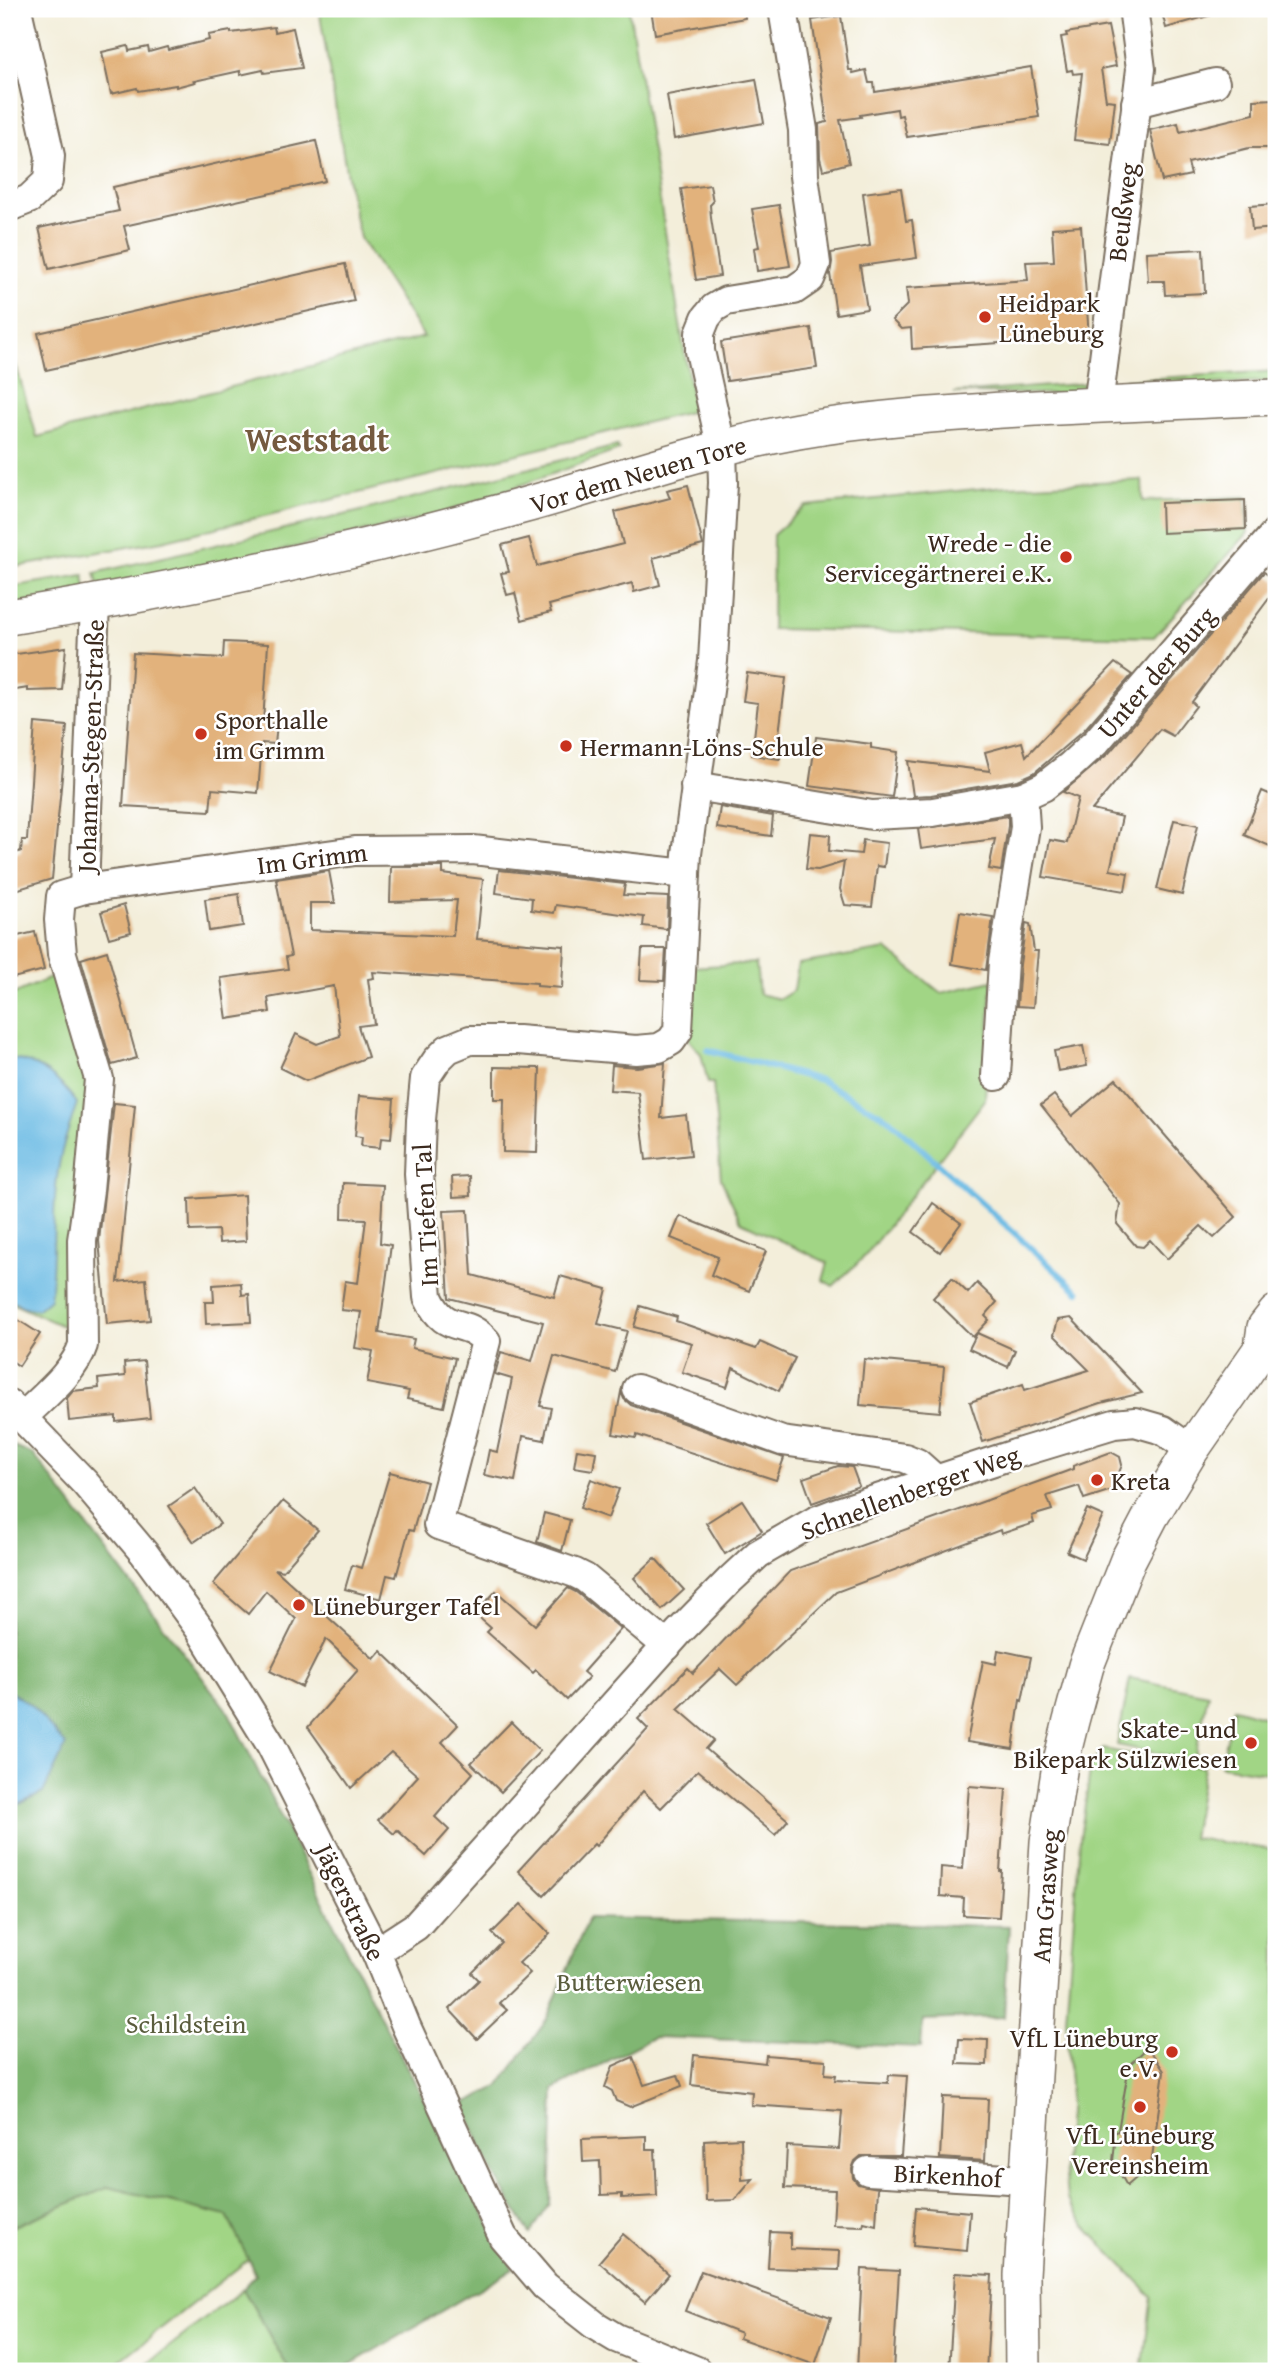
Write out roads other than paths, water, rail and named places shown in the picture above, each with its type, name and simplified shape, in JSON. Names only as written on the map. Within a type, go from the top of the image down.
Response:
[{"type":"main road","name":"Vor dem Neuen Tore","points":[[9,617],[171,590],[363,547],[794,432],[867,420],[1276,397]]},
{"type":"main road","points":[[1191,1450],[1269,1345],[1265,1327],[1276,1312]]},
{"type":"main road","name":"Am Grasweg","points":[[1023,2371],[1022,2275],[1027,2180],[1048,1842],[1060,1765],[1086,1666],[1107,1610],[1128,1560],[1151,1516],[1191,1450]]},
{"type":"street","points":[[9,207],[29,199],[48,181],[50,156],[17,9]]},
{"type":"street","points":[[686,874],[717,617],[723,483],[722,450],[700,351],[700,333],[706,318],[726,301],[794,290],[810,279],[817,264],[804,176],[803,130],[783,9]]},
{"type":"street","name":"Beußweg","points":[[1098,405],[1141,69],[1134,15]]},
{"type":"street","points":[[1136,103],[1216,83]]},
{"type":"street","name":"Unter der Burg","points":[[695,786],[872,815],[949,810],[1023,796],[1043,787],[1096,742],[1276,532]]},
{"type":"street","name":"Johanna-Stegen-Straße","points":[[84,889],[95,603]]},
{"type":"street","points":[[996,1076],[1003,962],[1025,827],[1023,796]]},
{"type":"street","name":"Im Grimm","points":[[16,1410],[57,1382],[80,1354],[83,1345],[82,1240],[99,1079],[62,954],[59,919],[61,896],[84,889],[368,850],[473,850],[686,874]]},
{"type":"street","name":"Im Tiefen Tal","points":[[667,1646],[585,1578],[438,1525],[486,1341],[477,1331],[446,1322],[428,1297],[419,1174],[425,1078],[448,1049],[470,1041],[518,1041],[636,1050],[659,1048],[671,1041],[678,1031],[686,874]]},
{"type":"street","points":[[637,1389],[774,1439],[905,1458],[917,1463],[935,1479]]},
{"type":"street","name":"Jägerstraße","points":[[16,1410],[85,1483],[144,1553],[199,1628],[271,1745],[376,1952],[428,2076],[503,2237],[545,2286],[596,2326],[627,2343],[697,2371]]},
{"type":"street","name":"Schnellenberger Weg","points":[[376,1952],[416,1926],[667,1646],[758,1554],[815,1521],[935,1479],[1114,1424],[1136,1422],[1163,1430],[1191,1450]]},
{"type":"street","name":"Birkenhof","points":[[869,2171],[1027,2180]]},
{"type":"water","points":[[9,1058],[40,1067],[63,1086],[77,1103],[58,1169],[50,1299],[37,1310],[22,1306],[9,1298]]},
{"type":"water","points":[[9,1691],[31,1705],[66,1745],[43,1793],[9,1809]]},
{"type":"waterway","points":[[708,1050],[820,1080],[889,1119],[1079,1292]]},
{"type":"place","name":"Heidpark Lüneburg","points":[[985,317]]},
{"type":"place","name":"Wrede - die Servicegärtnerei e.K.","points":[[1066,557]]},
{"type":"place","name":"Sporthalle im Grimm","points":[[201,734]]},
{"type":"place","name":"Hermann-Löns-Schule","points":[[566,746]]},
{"type":"place","name":"Kreta","points":[[1097,1480]]},
{"type":"place","name":"Lüneburger Tafel","points":[[299,1605]]},
{"type":"place","name":"Skate- und Bikepark Sülzwiesen","points":[[1251,1743]]},
{"type":"place","name":"VfL Lüneburg e.V.","points":[[1172,2052]]},
{"type":"place","name":"VfL Lüneburg Vereinsheim","points":[[1140,2107]]},
{"type":"district","name":"Weststadt","points":[[317,439]]},
{"type":"park label","name":"Butterwiesen","points":[[629,1981]]},
{"type":"park label","name":"Schildstein","points":[[186,2023]]}]
